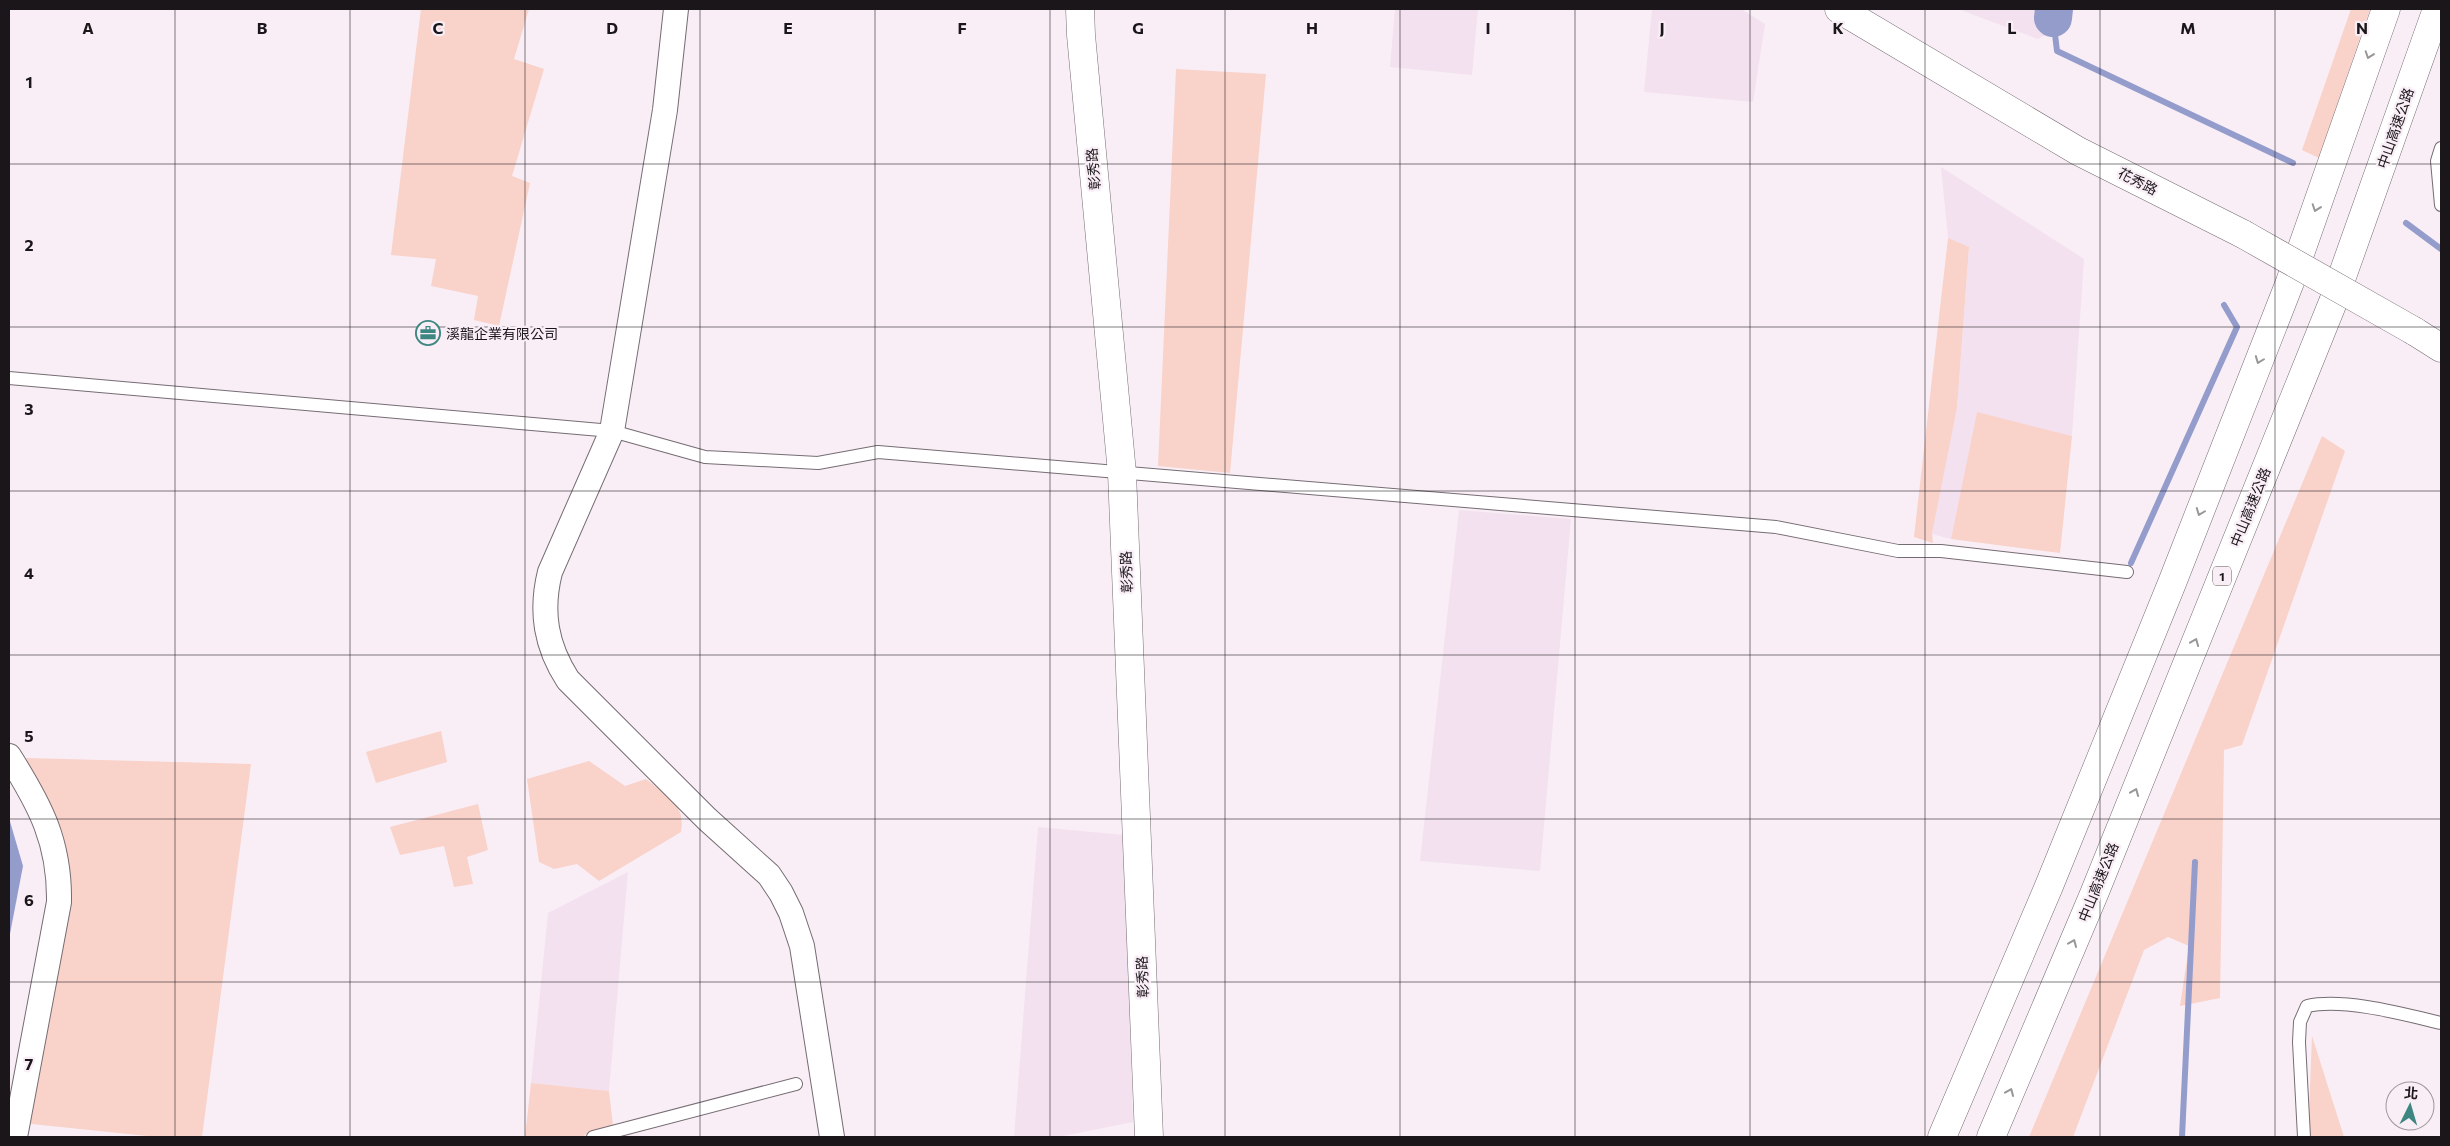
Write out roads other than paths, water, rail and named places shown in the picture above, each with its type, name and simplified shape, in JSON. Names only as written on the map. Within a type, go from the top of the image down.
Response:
[{"type":"main road","name":"彰秀路","points":[[1080,9],[1082,54],[1122,473],[1144,1136]]},
{"type":"main road","name":"花秀路","points":[[1839,9],[2078,151],[2243,234],[2414,330],[2441,348]]},
{"type":"main road","points":[[1942,1137],[2049,886],[2186,547],[2290,282],[2386,9]]},
{"type":"main road","name":"中山高速公路","points":[[1991,1137],[2094,894],[2333,302],[2437,9]]},
{"type":"street","points":[[676,9],[664,110],[612,431],[550,572],[546,588],[545,620],[552,652],[563,674],[578,692],[707,819],[769,875],[782,893],[802,946],[832,1137]]},
{"type":"street","points":[[9,756],[40,807],[48,825],[56,854],[59,882],[59,902],[15,1137]]},
{"type":"lane","points":[[2441,148],[2437,161],[2441,205]]},
{"type":"lane","points":[[9,378],[612,431],[705,457],[818,463],[878,452],[1776,527],[1898,552],[1941,551],[2127,572]]},
{"type":"lane","points":[[2304,1137],[2299,1042],[2300,1022],[2307,1006],[2331,1002],[2441,1023]]},
{"type":"lane","points":[[593,1137],[796,1084]]},
{"type":"water","points":[[9,818],[23,866],[9,939]]},
{"type":"waterway","points":[[2053,18],[2054,9]]},
{"type":"waterway","points":[[2053,18],[2057,51],[2293,163]]},
{"type":"waterway","points":[[2406,223],[2441,249]]},
{"type":"waterway","points":[[2131,563],[2237,327],[2224,305]]},
{"type":"waterway","points":[[2182,1137],[2195,862]]},
{"type":"place","name":"溪龍企業有限公司","points":[[428,333]]}]
